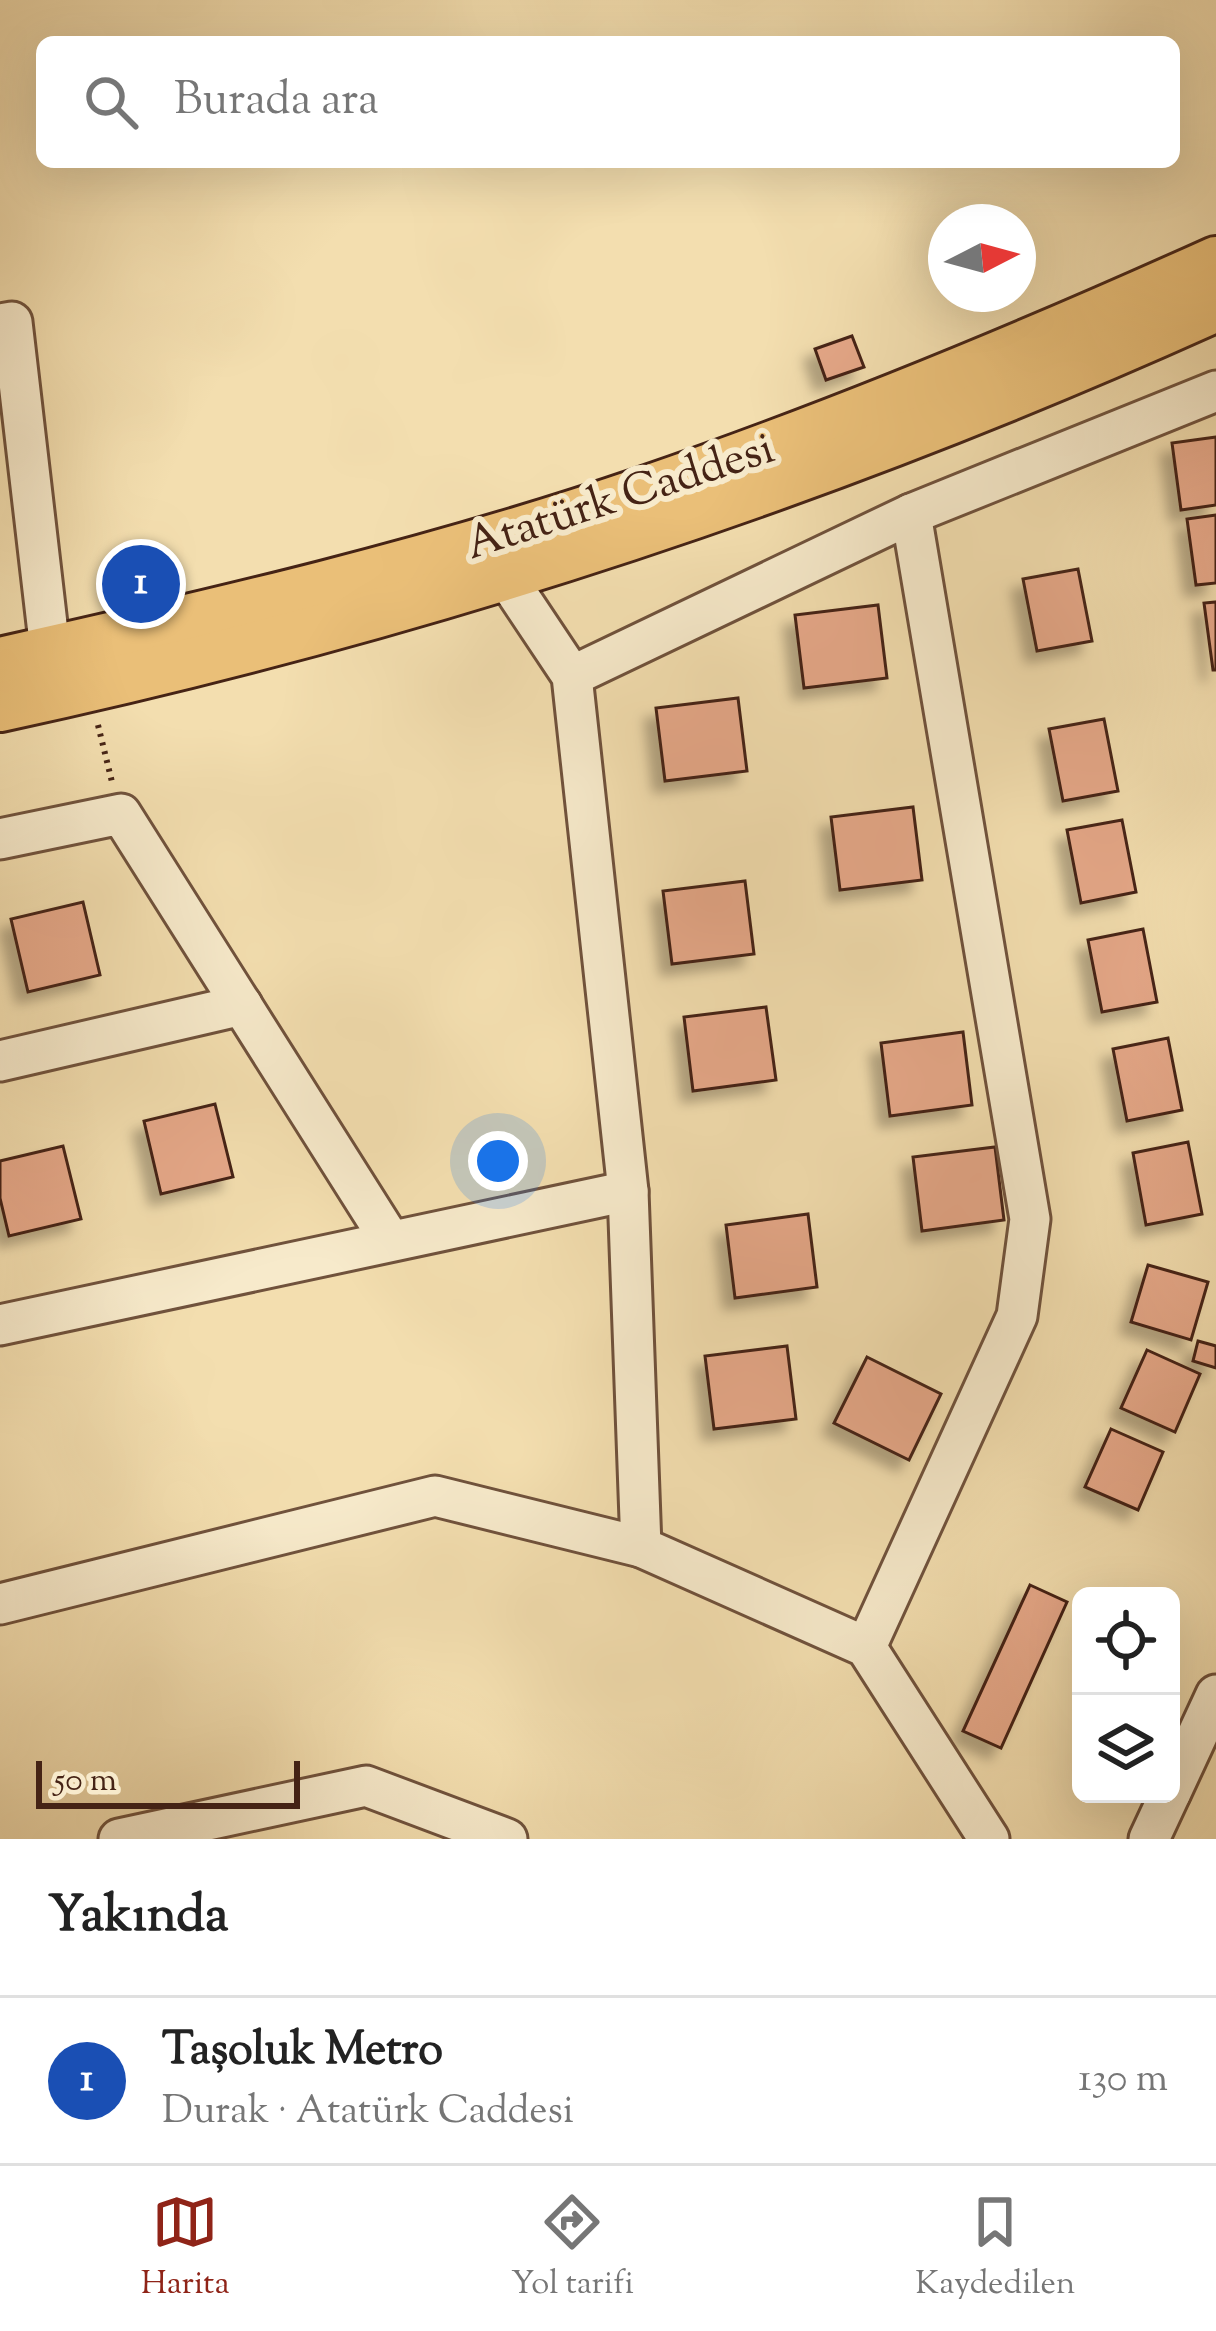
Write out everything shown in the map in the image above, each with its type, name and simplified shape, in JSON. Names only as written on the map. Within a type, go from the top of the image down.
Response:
[{"type":"main road","name":"Atatürk Caddesi","points":[[0,662],[501,555],[639,493],[817,430],[1216,261]]},
{"type":"main road","name":"Atatürk Caddesi","points":[[0,707],[88,688],[501,555],[856,458],[1216,307]]},
{"type":"street","points":[[0,324],[12,322],[50,650]]},
{"type":"street","points":[[572,676],[910,514],[1216,391]]},
{"type":"street","points":[[866,1647],[1017,1316],[1030,1219],[910,514]]},
{"type":"street","points":[[501,555],[572,676],[628,1191],[641,1546]]},
{"type":"street","points":[[0,839],[121,814],[390,1240]]},
{"type":"street","points":[[0,1061],[242,1005]]},
{"type":"street","points":[[0,1325],[628,1191]]},
{"type":"street","points":[[0,1604],[436,1496],[641,1546],[866,1647],[989,1839]]},
{"type":"street","points":[[1180,1772],[1216,1696]]},
{"type":"street","points":[[118,1839],[366,1786],[507,1839]]},
{"type":"street","points":[[1149,1839],[1165,1803]]},
{"type":"path","points":[[88,688],[121,814]]},
{"type":"building","points":[[852,336],[864,367],[826,380],[815,349]]},
{"type":"building","points":[[1216,437],[1216,505],[1181,510],[1172,443]]},
{"type":"building","points":[[1216,515],[1216,583],[1196,585],[1187,519]]},
{"type":"building","points":[[1078,569],[1092,641],[1037,651],[1023,579]]},
{"type":"building","points":[[1216,602],[1216,670],[1213,670],[1204,603]]},
{"type":"building","points":[[878,605],[887,678],[804,688],[795,615]]},
{"type":"building","points":[[738,698],[747,771],[665,781],[656,708]]},
{"type":"building","points":[[1104,719],[1118,791],[1063,801],[1049,729]]},
{"type":"building","points":[[913,807],[922,880],[840,890],[831,817]]},
{"type":"building","points":[[1122,820],[1136,892],[1081,903],[1067,830]]},
{"type":"building","points":[[745,881],[754,954],[672,964],[663,891]]},
{"type":"building","points":[[83,902],[100,975],[28,992],[11,919]]},
{"type":"building","points":[[1143,929],[1157,1002],[1102,1012],[1088,940]]},
{"type":"building","points":[[766,1007],[776,1080],[693,1091],[684,1017]]},
{"type":"building","points":[[963,1032],[972,1105],[890,1116],[881,1043]]},
{"type":"building","points":[[1168,1038],[1182,1110],[1127,1121],[1113,1049]]},
{"type":"building","points":[[215,1104],[233,1177],[161,1194],[144,1121]]},
{"type":"building","points":[[1188,1142],[1202,1214],[1146,1225],[1133,1153]]},
{"type":"building","points":[[63,1146],[81,1219],[9,1236],[0,1198],[0,1161]]},
{"type":"building","points":[[995,1147],[1004,1220],[922,1231],[913,1157]]},
{"type":"building","points":[[808,1214],[817,1287],[735,1298],[726,1225]]},
{"type":"building","points":[[1148,1265],[1208,1282],[1191,1340],[1131,1322]]},
{"type":"building","points":[[1198,1341],[1216,1346],[1216,1368],[1193,1361]]},
{"type":"building","points":[[787,1346],[796,1419],[714,1429],[705,1356]]},
{"type":"building","points":[[1147,1350],[1200,1374],[1175,1432],[1121,1408]]},
{"type":"building","points":[[867,1357],[941,1394],[909,1460],[834,1423]]},
{"type":"building","points":[[1111,1429],[1163,1452],[1138,1510],[1085,1487]]},
{"type":"building","points":[[1030,1585],[1067,1602],[1001,1748],[963,1731]]},
{"type":"place","name":"Taşoluk Metro","points":[[141,584]]}]
